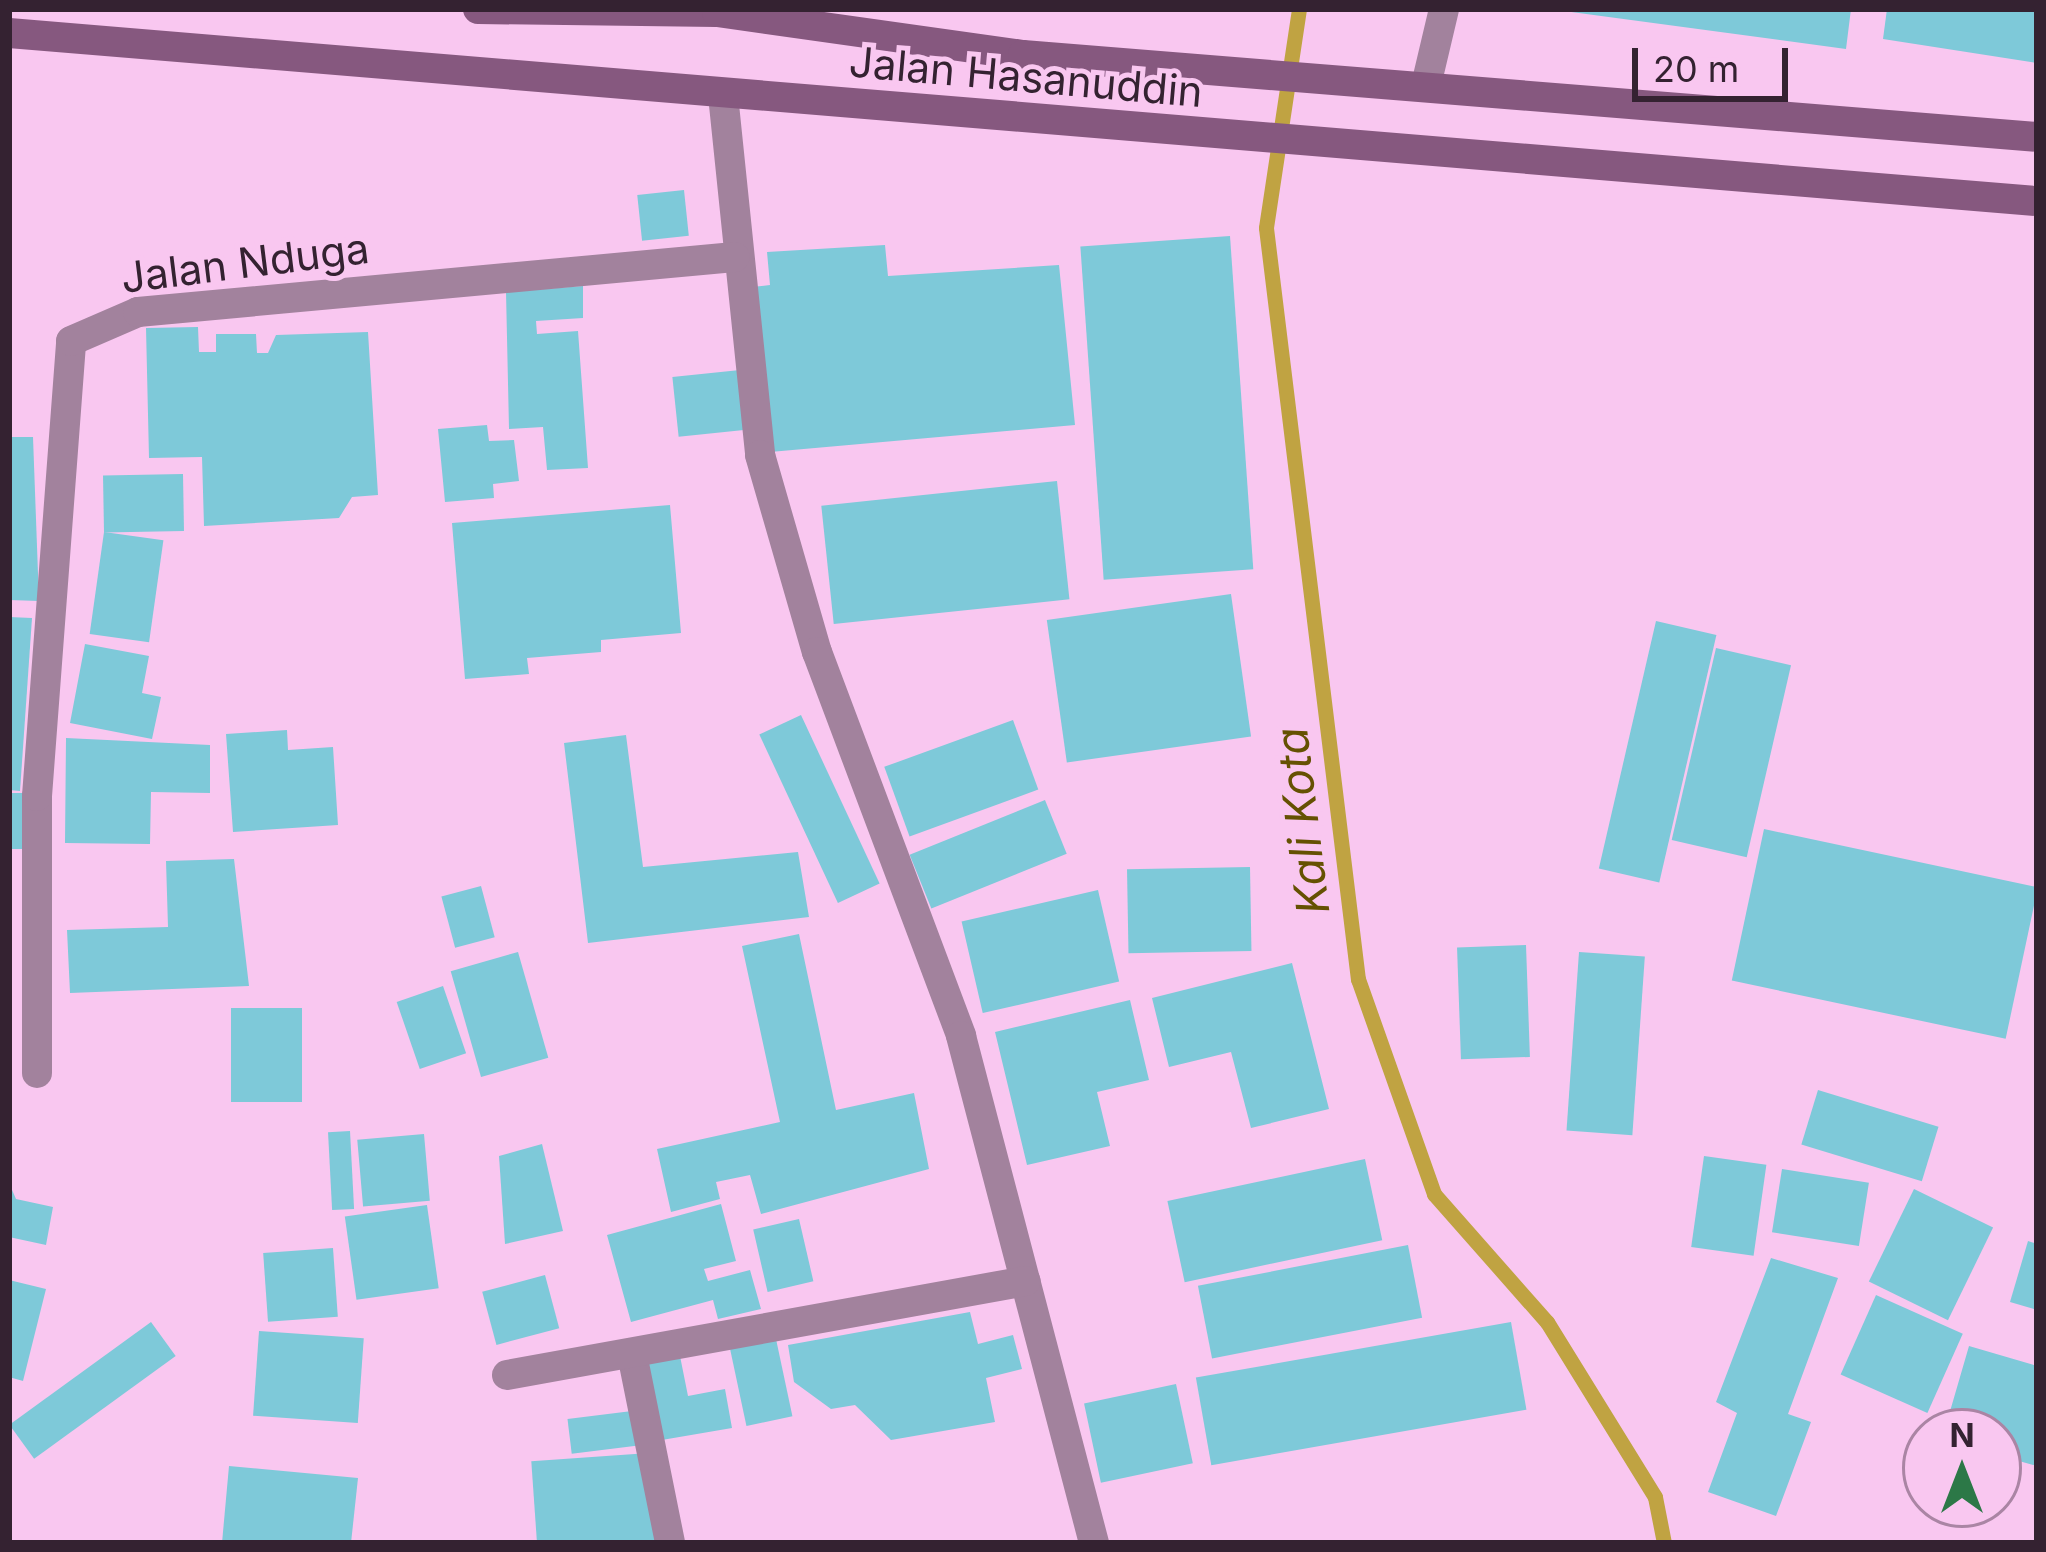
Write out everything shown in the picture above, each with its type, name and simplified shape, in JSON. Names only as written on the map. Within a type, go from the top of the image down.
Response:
[{"type":"street","name":"Jalan Hasanuddin","points":[[478,9],[717,11],[1234,70],[1427,82],[2037,137]]},
{"type":"street","points":[[1427,82],[1444,9]]},
{"type":"street","name":"Jalan Hasanuddin","points":[[9,33],[2037,201]]},
{"type":"street","points":[[723,95],[734,257],[760,455],[817,652],[961,1036],[1094,1543]]},
{"type":"street","name":"Jalan Nduga","points":[[37,1073],[37,796],[71,341],[138,312],[734,257]]},
{"type":"street","points":[[507,1376],[1026,1281]]},
{"type":"street","points":[[632,1354],[670,1543]]},
{"type":"building","points":[[1549,9],[1851,9],[1846,49]]},
{"type":"building","points":[[1887,9],[2037,9],[2037,63],[1883,39]]},
{"type":"building","points":[[684,190],[689,236],[642,241],[637,195]]},
{"type":"building","points":[[1230,236],[1253,569],[1104,580],[1080,246]]},
{"type":"building","points":[[885,245],[888,276],[1059,265],[1075,425],[770,452],[752,287],[770,285],[767,252]]},
{"type":"building","points":[[583,286],[583,318],[536,321],[537,334],[578,331],[588,468],[547,470],[543,427],[509,429],[506,292]]},
{"type":"building","points":[[198,327],[199,352],[216,352],[216,334],[256,334],[257,353],[268,353],[276,335],[368,332],[378,495],[352,497],[339,518],[204,526],[202,457],[149,458],[146,328]]},
{"type":"building","points":[[740,370],[746,430],[679,437],[672,377]]},
{"type":"building","points":[[487,425],[489,441],[514,440],[519,481],[493,484],[494,498],[445,502],[438,429]]},
{"type":"building","points":[[9,437],[33,437],[39,601],[9,600]]},
{"type":"building","points":[[183,474],[184,531],[104,532],[103,475]]},
{"type":"building","points":[[1057,481],[1069,599],[834,624],[821,506]]},
{"type":"building","points":[[670,505],[681,633],[601,640],[601,652],[527,658],[529,674],[465,679],[452,523]]},
{"type":"building","points":[[104,532],[163,540],[149,642],[90,634]]},
{"type":"building","points":[[1231,594],[1251,737],[1067,762],[1047,620]]},
{"type":"building","points":[[9,617],[32,618],[20,791],[9,790]]},
{"type":"building","points":[[1656,621],[1716,635],[1659,882],[1599,868]]},
{"type":"building","points":[[85,644],[149,656],[142,693],[161,697],[152,739],[70,723]]},
{"type":"building","points":[[1716,648],[1791,665],[1747,857],[1672,840]]},
{"type":"building","points":[[801,715],[880,884],[838,903],[759,734]]},
{"type":"building","points":[[1013,720],[1038,790],[910,836],[884,767]]},
{"type":"building","points":[[287,730],[288,750],[333,747],[338,825],[233,832],[226,734]]},
{"type":"building","points":[[626,735],[643,867],[798,852],[809,917],[588,943],[564,743]]},
{"type":"building","points":[[66,738],[210,745],[210,793],[151,792],[150,844],[65,843]]},
{"type":"building","points":[[9,793],[23,793],[23,849],[9,849]]},
{"type":"building","points":[[1045,800],[1067,854],[931,908],[910,855]]},
{"type":"building","points":[[1764,829],[2037,887],[2006,1039],[1732,981]]},
{"type":"building","points":[[234,859],[249,986],[70,993],[67,930],[168,927],[166,861]]},
{"type":"building","points":[[1250,867],[1251,951],[1128,953],[1127,869]]},
{"type":"building","points":[[481,886],[495,937],[455,948],[441,897]]},
{"type":"building","points":[[1098,890],[1119,982],[983,1013],[962,921]]},
{"type":"building","points":[[799,934],[836,1110],[914,1093],[929,1169],[761,1214],[750,1175],[716,1182],[720,1199],[671,1212],[657,1149],[780,1122],[742,946]]},
{"type":"building","points":[[1526,945],[1530,1057],[1461,1059],[1457,947]]},
{"type":"building","points":[[518,952],[548,1058],[481,1077],[451,971]]},
{"type":"building","points":[[1579,952],[1645,957],[1632,1135],[1567,1131]]},
{"type":"building","points":[[1292,963],[1329,1109],[1251,1128],[1231,1052],[1169,1067],[1152,998]]},
{"type":"building","points":[[443,986],[466,1053],[420,1069],[397,1002]]},
{"type":"building","points":[[1130,1000],[1149,1080],[1097,1092],[1110,1146],[1027,1165],[995,1032]]},
{"type":"building","points":[[231,1008],[302,1008],[302,1102],[231,1102]]},
{"type":"building","points":[[1818,1090],[1938,1127],[1922,1181],[1801,1145]]},
{"type":"building","points":[[350,1131],[354,1209],[332,1210],[328,1132]]},
{"type":"building","points":[[424,1134],[430,1201],[363,1207],[357,1140]]},
{"type":"building","points":[[542,1144],[563,1231],[505,1244],[499,1156]]},
{"type":"building","points":[[1704,1156],[1766,1165],[1754,1256],[1691,1247]]},
{"type":"building","points":[[1365,1159],[1382,1240],[1185,1282],[1167,1201]]},
{"type":"building","points":[[1782,1169],[1869,1183],[1859,1246],[1772,1232]]},
{"type":"building","points":[[9,1183],[16,1199],[53,1207],[46,1245],[9,1237]]},
{"type":"building","points":[[1914,1189],[1993,1228],[1948,1320],[1869,1282]]},
{"type":"building","points":[[721,1204],[736,1261],[704,1269],[708,1281],[750,1270],[761,1309],[718,1319],[713,1300],[631,1322],[607,1235]]},
{"type":"building","points":[[427,1205],[439,1288],[356,1300],[345,1217]]},
{"type":"building","points":[[799,1219],[813,1281],[768,1292],[753,1230]]},
{"type":"building","points":[[2028,1241],[2037,1244],[2037,1310],[2010,1302]]},
{"type":"building","points":[[1408,1245],[1422,1318],[1212,1358],[1198,1286]]},
{"type":"building","points":[[333,1248],[338,1317],[268,1322],[263,1253]]},
{"type":"building","points":[[1771,1258],[1838,1278],[1788,1414],[1811,1422],[1776,1516],[1708,1492],[1737,1413],[1716,1402]]},
{"type":"building","points":[[545,1275],[559,1328],[496,1345],[482,1292]]},
{"type":"building","points":[[9,1280],[46,1289],[23,1381],[9,1377]]},
{"type":"building","points":[[1876,1295],[1963,1334],[1930,1408],[1916,1408],[1841,1374]]},
{"type":"building","points":[[970,1312],[978,1344],[1013,1335],[1022,1369],[986,1378],[995,1422],[891,1440],[855,1405],[831,1409],[794,1382],[788,1345]]},
{"type":"building","points":[[151,1322],[176,1356],[34,1459],[9,1425]]},
{"type":"building","points":[[1511,1322],[1526,1410],[1211,1465],[1196,1378]]},
{"type":"building","points":[[259,1331],[364,1338],[358,1423],[253,1416]]},
{"type":"building","points":[[776,1339],[792,1416],[746,1426],[730,1349]]},
{"type":"building","points":[[1969,1346],[2037,1366],[2037,1466],[2022,1462],[2022,1408],[1951,1408]]},
{"type":"building","points":[[680,1356],[688,1396],[725,1389],[732,1428],[656,1441],[642,1363]]},
{"type":"building","points":[[1176,1384],[1193,1463],[1101,1483],[1084,1404]]},
{"type":"building","points":[[632,1411],[636,1446],[572,1454],[567,1419]]},
{"type":"building","points":[[649,1453],[655,1543],[537,1543],[531,1461]]},
{"type":"building","points":[[229,1466],[358,1478],[351,1543],[222,1543]]},
{"type":"waterway","name":"Kali Kota","points":[[1299,9],[1266,228],[1358,979],[1434,1194],[1547,1322],[1655,1497],[1664,1543]]}]
